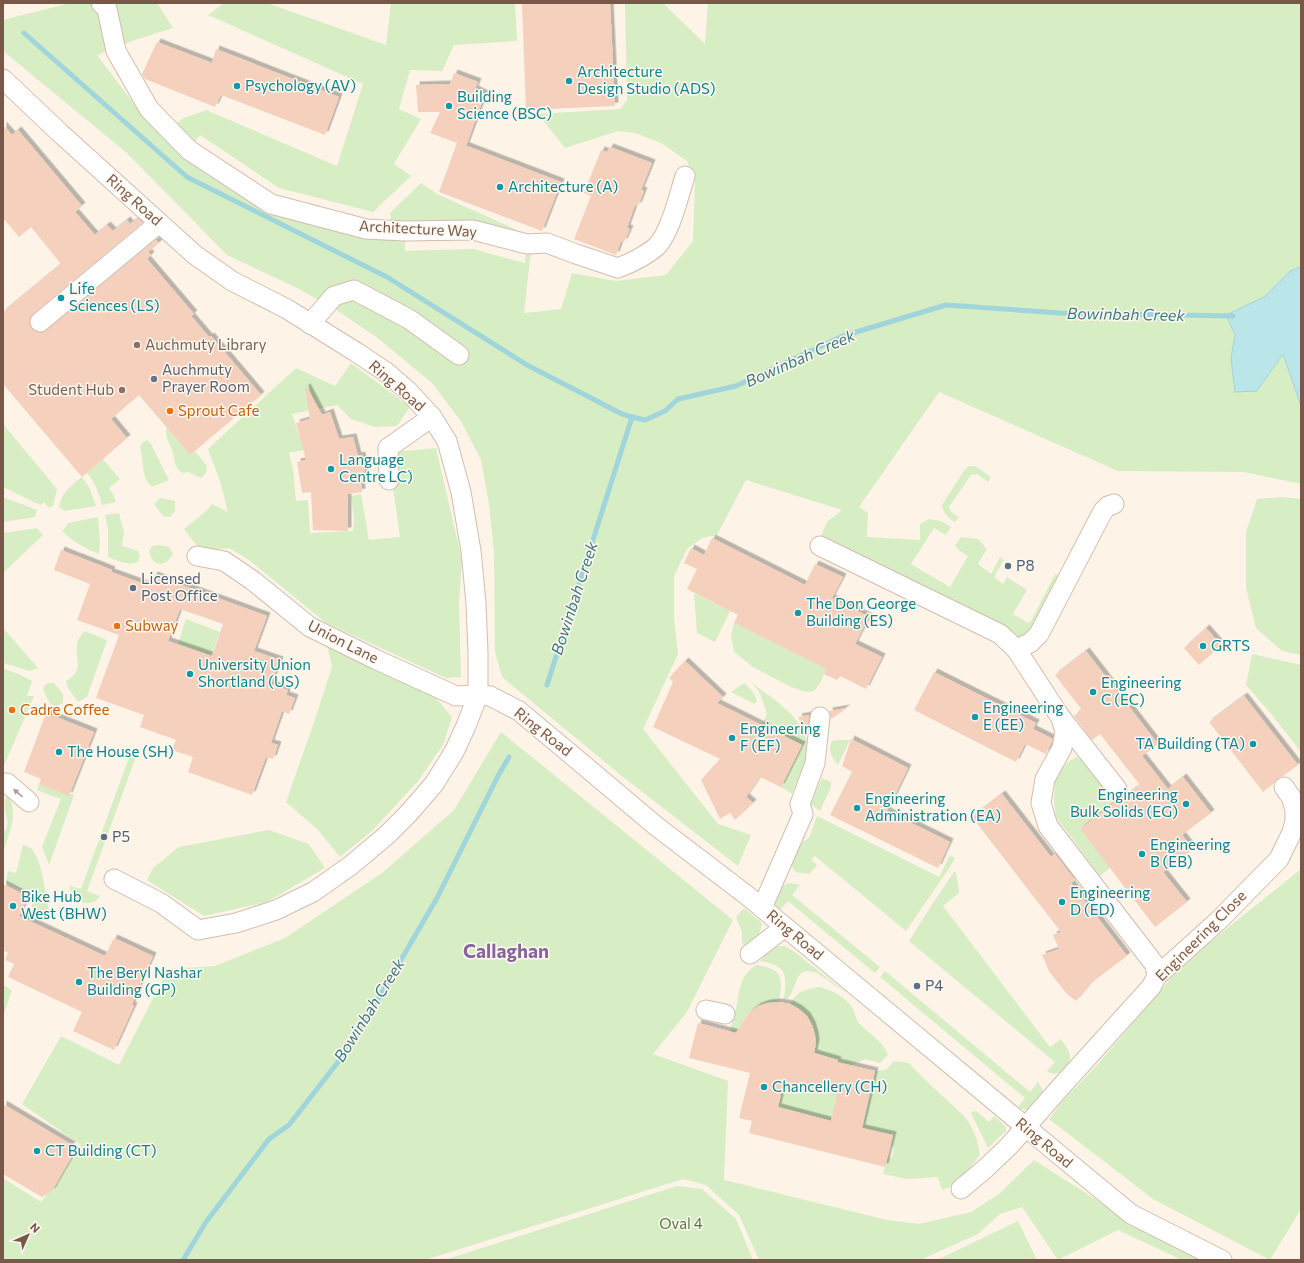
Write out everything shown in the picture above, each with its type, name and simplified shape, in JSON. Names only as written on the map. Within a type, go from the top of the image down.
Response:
[{"type":"street","name":"Architecture Way","points":[[101,3],[107,9],[116,51],[149,109],[189,150],[270,204],[366,229],[405,231],[473,230],[527,244],[547,243],[618,268],[632,262],[660,242],[666,232],[686,176]]},
{"type":"street","name":"Ring Road","points":[[3,79],[60,133],[195,255],[232,281],[287,309],[386,372],[409,392],[432,416],[447,441],[461,492],[476,603],[478,695],[490,696],[519,711],[656,826],[785,926],[1131,1214],[1222,1260]]},
{"type":"street","points":[[40,322],[159,223]]},
{"type":"street","points":[[310,324],[334,296],[354,290],[409,319],[459,355]]},
{"type":"street","points":[[389,480],[388,448],[432,416]]},
{"type":"street","points":[[1016,650],[1030,643],[1039,634],[1103,511],[1108,506],[1114,504]]},
{"type":"street","points":[[820,546],[1000,634],[1016,650],[1061,718],[1117,789]]},
{"type":"street","name":"Union Lane","points":[[197,556],[224,561],[252,580],[310,628],[456,696],[478,695]]},
{"type":"street","points":[[114,879],[161,903],[198,930],[236,923],[276,910],[313,892],[350,866],[386,835],[408,814],[434,784],[457,746],[478,695]]},
{"type":"street","points":[[762,908],[803,814],[800,804],[815,764],[820,717]]},
{"type":"street","points":[[1061,718],[1065,732],[1062,748],[1045,779],[1041,803],[1048,826],[1154,965],[1157,976]]},
{"type":"street","points":[[7,783],[29,802]]},
{"type":"street","name":"Engineering Close","points":[[961,1189],[1009,1146],[1152,987],[1157,976],[1218,921],[1279,859],[1292,832],[1295,821],[1295,809],[1291,797],[1284,787]]},
{"type":"street","points":[[750,954],[785,926]]},
{"type":"street","points":[[706,1010],[725,1014]]},
{"type":"green space","points":[[70,3],[157,3],[173,28],[138,39],[97,55],[138,109],[149,109],[175,124],[184,118],[206,110],[337,166],[363,84],[208,15],[224,3],[267,3],[386,45],[391,3],[515,3],[517,41],[454,45],[442,71],[410,70],[399,109],[421,119],[394,164],[411,176],[373,212],[279,188],[200,135],[189,150],[271,204],[392,230],[390,213],[421,183],[437,194],[537,239],[530,259],[524,313],[561,309],[572,273],[615,281],[666,275],[693,241],[695,180],[687,161],[661,143],[635,133],[618,131],[565,148],[538,114],[620,109],[627,100],[625,3],[663,3],[705,44],[708,3],[1301,3],[1301,267],[1290,271],[1264,297],[1226,316],[1235,335],[1231,358],[1257,391],[1283,353],[1301,406],[1301,484],[1244,472],[1118,471],[939,392],[859,507],[868,513],[867,537],[920,540],[920,524],[929,519],[941,521],[951,527],[946,535],[934,528],[911,564],[950,587],[968,556],[955,546],[961,537],[978,539],[987,549],[978,564],[991,574],[1000,557],[1004,560],[994,577],[1003,584],[1007,577],[1027,590],[1013,614],[1028,623],[1031,621],[1055,574],[1062,578],[1033,632],[1019,638],[1012,633],[820,538],[827,522],[842,510],[746,480],[717,535],[702,538],[687,549],[674,576],[674,618],[678,654],[643,729],[718,824],[751,835],[738,866],[623,777],[502,677],[495,652],[494,553],[489,504],[481,460],[462,423],[433,384],[379,339],[338,311],[297,288],[227,255],[127,153],[3,51],[3,20]],"holes":[[[405,231],[527,244],[525,263],[473,249],[405,251]]]},
{"type":"green space","points":[[351,363],[410,407],[397,426],[375,427],[351,419],[337,405],[292,414],[304,450],[289,453],[293,469],[296,501],[308,500],[310,533],[353,531],[354,519],[351,496],[361,494],[369,540],[400,537],[392,481],[395,452],[436,448],[462,560],[459,603],[461,677],[446,678],[326,623],[249,560],[229,548],[202,552],[184,529],[206,511],[212,504],[228,512],[220,481],[208,449],[296,368],[335,386]]},
{"type":"green space","points":[[3,424],[57,489],[53,506],[49,508],[44,502],[40,505],[3,487]]},
{"type":"green space","points":[[166,427],[190,455],[195,451],[207,466],[206,473],[201,478],[188,472],[183,473],[179,470],[175,464],[173,453],[167,438]]},
{"type":"green space","points":[[147,440],[151,444],[169,480],[152,487],[147,481],[145,475],[140,447],[142,443]]},
{"type":"green space","points":[[103,459],[120,479],[109,488],[116,502],[102,505],[100,496],[87,473]]},
{"type":"green space","points":[[970,466],[975,466],[991,477],[988,482],[977,474],[971,475],[949,507],[951,512],[959,517],[955,522],[948,517],[942,505],[965,469]]},
{"type":"green space","points":[[82,477],[89,487],[96,506],[65,511],[59,507],[62,498],[74,483]]},
{"type":"green space","points":[[3,497],[37,510],[35,517],[3,522]]},
{"type":"green space","points":[[1282,497],[1301,499],[1301,655],[1282,651],[1256,628],[1246,588],[1246,532],[1257,499]]},
{"type":"green space","points":[[160,498],[175,501],[175,511],[170,517],[163,516],[154,504]]},
{"type":"green space","points":[[119,513],[124,532],[122,546],[138,551],[140,555],[138,562],[127,563],[108,557],[108,529],[105,515]]},
{"type":"green space","points":[[98,517],[100,543],[99,554],[79,544],[62,531],[68,523]]},
{"type":"green space","points":[[37,528],[43,535],[3,573],[3,533]]},
{"type":"green space","points":[[159,545],[169,547],[173,554],[166,562],[159,564],[153,560],[149,551],[152,546]]},
{"type":"green space","points":[[694,593],[730,611],[715,642],[697,633]]},
{"type":"green space","points":[[186,619],[220,632],[211,656],[178,644]]},
{"type":"green space","points":[[734,623],[826,669],[820,683],[814,691],[805,692],[789,686],[753,667],[734,652],[731,636]]},
{"type":"green space","points":[[3,628],[38,668],[30,671],[3,663]]},
{"type":"green space","points":[[85,631],[107,640],[87,697],[78,702],[68,688],[66,681],[72,677],[77,669],[77,644],[79,638]]},
{"type":"green space","points":[[327,645],[435,697],[452,717],[443,745],[418,781],[372,831],[340,857],[318,830],[286,802],[332,667]]},
{"type":"green space","points":[[1252,654],[1301,665],[1301,752],[1246,685]]},
{"type":"green space","points":[[3,668],[32,681],[27,696],[34,696],[3,768]]},
{"type":"green space","points":[[49,683],[54,683],[63,694],[63,703],[57,706],[50,704],[43,690],[44,686]]},
{"type":"green space","points":[[744,683],[755,696],[757,701],[755,704],[731,692]]},
{"type":"green space","points":[[752,683],[779,703],[792,715],[800,725],[806,738],[809,751],[792,794],[781,787],[802,745],[762,725],[767,714],[760,693]]},
{"type":"green space","points":[[501,732],[733,920],[687,1012],[653,1054],[728,1081],[724,1180],[887,1220],[919,1224],[971,1212],[999,1194],[1034,1160],[1122,1216],[1201,1260],[1182,1260],[1118,1230],[1058,1260],[1022,1207],[1000,1214],[978,1234],[920,1260],[759,1260],[739,1215],[706,1185],[683,1179],[425,1260],[3,1260],[3,1178],[41,1202],[81,1145],[22,1104],[61,1036],[119,1065],[168,969],[215,966],[285,938],[382,873],[454,810]]},
{"type":"green space","points":[[850,740],[838,765],[832,757],[830,748],[832,741]]},
{"type":"green space","points":[[131,752],[137,754],[87,891],[100,896],[92,903],[82,902],[73,896],[70,886],[81,889]]},
{"type":"green space","points":[[1077,757],[1086,762],[1116,801],[1080,829],[1110,868],[1100,876],[1056,817],[1054,801],[1055,781],[1061,770],[1069,761]]},
{"type":"green space","points":[[822,778],[831,782],[831,787],[820,811],[810,804]]},
{"type":"green space","points":[[39,784],[69,795],[74,795],[49,865],[42,847],[61,799],[37,790]]},
{"type":"green space","points":[[7,794],[13,808],[13,816],[3,853],[3,833],[8,824],[5,812],[5,801]]},
{"type":"green space","points":[[817,816],[939,877],[950,855],[955,858],[906,931],[815,856],[811,859],[817,865],[809,874],[795,871],[791,863],[802,842],[809,838]]},
{"type":"green space","points":[[269,830],[309,844],[325,868],[267,902],[204,916],[147,880],[153,868],[179,847]]},
{"type":"green space","points":[[23,845],[32,849],[38,860],[50,915],[48,919],[40,918],[34,912],[31,899],[32,895],[6,883],[8,871],[16,873]]},
{"type":"green space","points":[[1301,869],[1301,1209],[1270,1260],[1153,1199],[1049,1119],[1062,1102],[1098,1064],[1172,977],[1209,943]]},
{"type":"green space","points":[[954,872],[956,872],[959,893],[943,906],[1050,1047],[1061,1039],[1070,1054],[1068,1065],[1063,1071],[1055,1074],[1047,1071],[1055,1062],[909,941]]},
{"type":"green space","points":[[791,883],[800,885],[792,895],[880,967],[875,973],[788,901],[779,911],[776,907],[775,898],[782,887]]},
{"type":"green space","points":[[744,908],[762,923],[759,934],[747,948],[742,943],[742,932],[736,917]]},
{"type":"green space","points":[[777,946],[785,946],[796,953],[849,995],[817,973],[809,971],[803,972],[799,975],[790,996],[786,1000],[784,997],[785,977],[783,972],[775,965],[760,961],[770,950]]},
{"type":"green space","points":[[756,965],[772,969],[779,976],[781,986],[779,1002],[764,1005],[752,1010],[744,1019],[738,1033],[730,1032],[742,982],[747,973]]},
{"type":"green space","points":[[885,971],[1030,1092],[1038,1082],[1043,1090],[1043,1096],[1032,1109],[1027,1110],[1017,1108],[1025,1098],[880,977]]},
{"type":"green space","points":[[3,985],[12,990],[3,1017]]},
{"type":"green space","points":[[820,987],[845,999],[852,1008],[859,1023],[883,1046],[888,1055],[880,1063],[865,1059],[846,1068],[837,1065],[838,1060],[814,1053],[814,1030],[808,1018],[790,1004],[795,996],[802,991]]},
{"type":"green space","points":[[894,1061],[909,1063],[963,1115],[970,1124],[977,1140],[980,1155],[964,1176],[954,1184],[942,1190],[938,1177],[907,1179],[883,1174],[888,1157],[892,1158],[894,1147],[891,1146],[893,1136],[862,1128],[875,1071],[886,1070]]},
{"type":"green space","points":[[784,1081],[837,1094],[831,1121],[778,1107]]},
{"type":"green space","points":[[976,1111],[989,1122],[994,1116],[1006,1127],[1006,1131],[988,1148],[971,1113]]},
{"type":"green space","name":"Oval 4","points":[[677,1186],[702,1189],[736,1219],[753,1260],[444,1260]]},
{"type":"green space","points":[[1018,1221],[1037,1260],[937,1260]]},
{"type":"water","points":[[1301,267],[1301,406],[1283,354],[1257,391],[1235,392],[1231,358],[1235,335],[1226,315],[1264,297],[1290,271]]},
{"type":"building","name":"Architecture Design Studio (ADS)","points":[[522,3],[610,3],[615,106],[526,110]]},
{"type":"building","name":"Psychology (AV)","points":[[157,42],[212,63],[216,49],[339,97],[325,135],[221,95],[215,107],[145,79],[142,74]]},
{"type":"building","name":"Architecture (A)","points":[[454,73],[478,82],[475,89],[485,94],[466,146],[561,182],[542,231],[439,192],[457,143],[430,133],[440,112],[418,112],[416,85],[450,84]]},
{"type":"building","points":[[3,125],[12,135],[18,130],[82,206],[75,212],[95,235],[107,225],[113,231],[127,220],[130,224],[138,218],[142,223],[33,314],[29,323],[32,329],[41,333],[47,330],[156,240],[159,243],[148,252],[151,255],[147,259],[194,314],[191,316],[209,337],[211,336],[261,395],[190,455],[139,395],[111,419],[127,438],[82,477],[3,384],[3,312],[61,264],[31,227],[19,237],[3,218]]},
{"type":"building","points":[[610,147],[652,163],[641,190],[644,191],[638,206],[635,205],[627,228],[630,229],[624,242],[621,241],[616,255],[574,239],[591,196],[584,193],[601,150],[607,152]]},
{"type":"building","name":"Language Centre LC)","points":[[307,387],[322,415],[330,412],[339,439],[353,437],[358,456],[362,455],[366,481],[361,481],[362,492],[348,494],[348,531],[313,530],[311,492],[302,493],[297,462],[306,460],[296,423],[310,419],[305,388]]},
{"type":"building","name":"The Don George Building (ES)","points":[[712,538],[805,585],[815,564],[843,577],[832,598],[869,617],[855,644],[882,657],[866,689],[840,676],[837,680],[824,674],[826,669],[734,623],[738,615],[687,589],[697,569],[684,563],[691,548],[704,555]]},
{"type":"building","name":"University Union Shortland (US)","points":[[61,550],[112,570],[111,572],[150,586],[154,575],[267,616],[254,651],[280,660],[271,684],[288,690],[286,695],[295,698],[289,714],[282,711],[271,743],[278,745],[273,759],[266,757],[252,795],[188,772],[193,757],[172,750],[176,740],[140,727],[144,715],[96,698],[119,635],[77,620],[90,584],[54,570]],"holes":[[[180,609],[223,624],[212,656],[168,641]]]},
{"type":"building","name":"GRTS","points":[[1206,628],[1221,645],[1199,665],[1184,648]]},
{"type":"building","points":[[1086,651],[1158,744],[1142,756],[1168,789],[1183,777],[1211,813],[1182,835],[1193,849],[1163,872],[1187,902],[1155,927],[1080,829],[1116,801],[1117,802],[1140,785],[1100,734],[1092,740],[1074,716],[1082,710],[1055,675]]},
{"type":"building","name":"Engineering F (EF)","points":[[685,661],[723,697],[717,703],[802,745],[781,787],[760,777],[746,797],[753,803],[735,820],[730,813],[720,819],[701,780],[720,759],[653,727],[673,682],[669,678]]},
{"type":"building","name":"Engineering E (EE)","points":[[934,672],[1036,723],[1033,729],[1053,739],[1046,754],[1025,744],[1016,762],[914,710]]},
{"type":"building","name":"TA Building (TA)","points":[[1244,696],[1298,765],[1283,776],[1277,778],[1274,783],[1263,792],[1209,722]]},
{"type":"building","points":[[847,708],[831,719],[829,711]]},
{"type":"building","name":"The House (SH)","points":[[46,713],[94,732],[69,796],[39,784],[41,779],[24,772]]},
{"type":"building","points":[[809,716],[807,734],[798,717]]},
{"type":"building","name":"Engineering Administration (EA)","points":[[851,739],[908,768],[887,811],[950,842],[938,868],[830,815],[852,772],[842,766]]},
{"type":"building","name":"Engineering D (ED)","points":[[1002,794],[1051,857],[1055,854],[1075,880],[1071,883],[1127,956],[1091,983],[1076,1001],[1067,994],[1049,971],[1042,955],[1059,949],[1053,935],[1061,932],[972,817]]},
{"type":"building","name":"The Beryl Nashar Building (GP)","points":[[3,884],[28,897],[19,916],[105,956],[114,938],[153,956],[136,994],[132,1005],[134,1006],[114,1050],[73,1031],[82,1012],[8,977],[14,964],[5,960],[8,953],[3,950]]},
{"type":"building","name":"Chancellery (CH)","points":[[779,1002],[790,1004],[807,1016],[815,1035],[816,1043],[814,1053],[838,1060],[837,1062],[875,1071],[862,1128],[893,1135],[885,1167],[749,1133],[752,1121],[739,1118],[750,1073],[689,1058],[698,1023],[736,1033],[751,1011],[758,1006],[767,1003]],"holes":[[[784,1081],[837,1094],[831,1121],[778,1107]]]},
{"type":"building","name":"CT Building (CT)","points":[[3,1104],[72,1145],[69,1149],[74,1153],[52,1191],[42,1197],[3,1174]]},
{"type":"waterway","points":[[24,33],[187,177],[387,277],[527,365],[622,414],[632,417]]},
{"type":"waterway","name":"Bowinbah Creek","points":[[547,685],[632,417],[645,420],[665,411],[678,399],[736,386],[843,336],[946,305],[1060,313],[1233,316]]},
{"type":"waterway","name":"Bowinbah Creek","points":[[183,1260],[206,1222],[269,1139],[289,1125],[352,1044],[437,898],[509,757]]},
{"type":"place","name":"Architecture Design Studio (ADS)","points":[[569,81]]},
{"type":"place","name":"Psychology (AV)","points":[[237,86]]},
{"type":"place","name":"Building Science (BSC)","points":[[449,106]]},
{"type":"place","name":"Architecture (A)","points":[[500,187]]},
{"type":"place","name":"Life Sciences (LS)","points":[[61,298]]},
{"type":"place","name":"Auchmuty Library","points":[[137,345]]},
{"type":"place","name":"Auchmuty Prayer Room","points":[[154,379]]},
{"type":"place","name":"Student Hub","points":[[122,390]]},
{"type":"place","name":"Sprout Cafe","points":[[170,411]]},
{"type":"place","name":"Language Centre LC)","points":[[331,469]]},
{"type":"place","name":"P8","points":[[1008,566]]},
{"type":"place","name":"Licensed Post Office","points":[[133,588]]},
{"type":"place","name":"The Don George Building (ES)","points":[[798,613]]},
{"type":"place","name":"Subway","points":[[117,626]]},
{"type":"place","name":"GRTS","points":[[1203,646]]},
{"type":"place","name":"University Union Shortland (US)","points":[[190,674]]},
{"type":"place","name":"Engineering C (EC)","points":[[1093,692]]},
{"type":"place","name":"Cadre Coffee","points":[[12,710]]},
{"type":"place","name":"Engineering E (EE)","points":[[975,717]]},
{"type":"place","name":"Engineering F (EF)","points":[[732,738]]},
{"type":"place","name":"TA Building (TA)","points":[[1253,744]]},
{"type":"place","name":"The House (SH)","points":[[59,752]]},
{"type":"place","name":"Engineering Bulk Solids (EG)","points":[[1186,804]]},
{"type":"place","name":"Engineering Administration (EA)","points":[[857,808]]},
{"type":"place","name":"P5","points":[[104,837]]},
{"type":"place","name":"Engineering B (EB)","points":[[1142,854]]},
{"type":"place","name":"Engineering D (ED)","points":[[1062,902]]},
{"type":"place","name":"Bike Hub West (BHW)","points":[[13,906]]},
{"type":"place","name":"The Beryl Nashar Building (GP)","points":[[79,982]]},
{"type":"place","name":"P4","points":[[917,986]]},
{"type":"place","name":"Chancellery (CH)","points":[[764,1087]]},
{"type":"place","name":"CT Building (CT)","points":[[37,1151]]},
{"type":"district","name":"Callaghan","points":[[506,951]]}]
